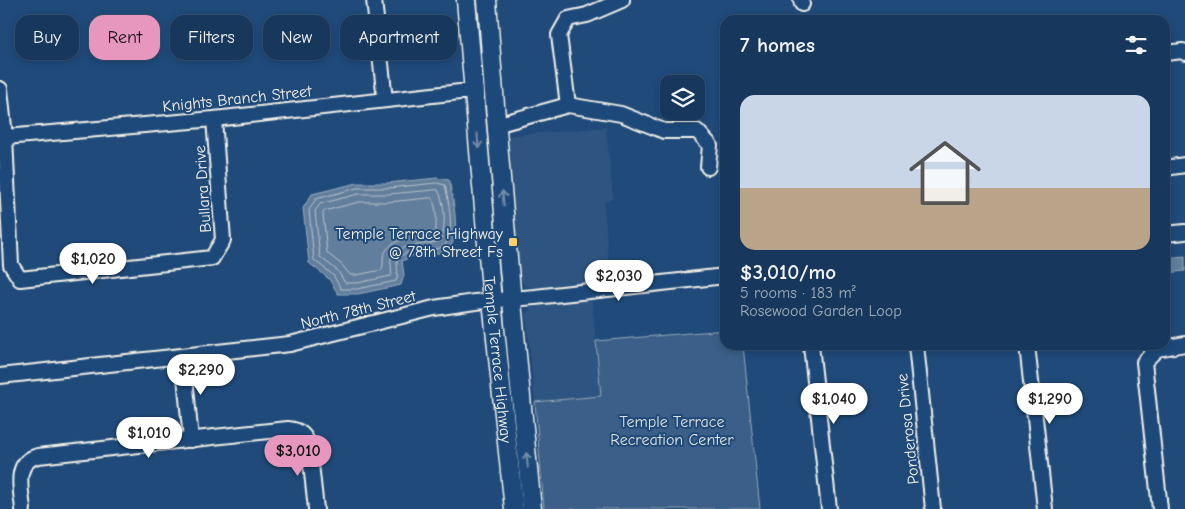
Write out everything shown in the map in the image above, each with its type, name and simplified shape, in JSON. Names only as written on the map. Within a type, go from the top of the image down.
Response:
[{"type":"main road","name":"Temple Terrace Highway","points":[[466,0],[492,300],[514,509]]},
{"type":"main road","name":"Temple Terrace Highway","points":[[487,0],[511,299],[532,509]]},
{"type":"main road","points":[[473,92],[493,90]]},
{"type":"street","points":[[374,0],[384,100]]},
{"type":"street","points":[[568,106],[559,35],[568,20],[587,15],[622,0]]},
{"type":"street","points":[[1170,52],[1183,51],[1185,53]]},
{"type":"street","name":"Bullara Drive","points":[[0,89],[5,137],[11,265],[20,279],[212,258],[223,240],[214,119]]},
{"type":"street","name":"Knights Branch Street","points":[[5,137],[214,119],[473,92]]},
{"type":"street","points":[[496,125],[568,106],[621,114],[664,131],[697,131],[710,145],[708,167]]},
{"type":"street","points":[[1170,167],[1185,165]]},
{"type":"street","points":[[1170,234],[1185,232]]},
{"type":"street","name":"North 78th Street","points":[[0,376],[290,344],[434,308],[492,300],[720,277]]},
{"type":"street","points":[[1170,347],[1185,344]]},
{"type":"street","points":[[812,350],[829,509]]},
{"type":"street","name":"Ponderosa Drive","points":[[917,350],[933,509]]},
{"type":"street","points":[[1028,350],[1045,509]]},
{"type":"street","points":[[1157,350],[1144,362],[1160,509]]},
{"type":"street","points":[[183,356],[191,440]]},
{"type":"street","points":[[23,509],[21,470],[25,462],[38,456],[288,429],[302,433],[307,439],[316,509]]},
{"type":"shaded area","points":[[606,127],[613,198],[604,203],[610,281],[534,288],[525,285],[518,276],[517,271],[507,136]]},
{"type":"shaded area","points":[[592,300],[601,396],[535,402],[526,314],[531,308],[541,305]]},
{"type":"green space","name":"Temple Terrace Recreation Center","points":[[720,330],[720,350],[744,350],[760,509],[544,509],[535,402],[601,396],[596,341]]},
{"type":"water","points":[[437,178],[449,180],[455,219],[454,240],[450,248],[443,252],[412,256],[402,261],[404,275],[401,285],[358,294],[338,294],[329,279],[309,263],[303,208],[312,194],[357,183],[387,183]]},
{"type":"water","points":[[1185,256],[1185,271],[1170,272],[1170,258]]},
{"type":"place","name":"Temple Terrace Highway @ 78th Street Fs","points":[[513,242]]}]
